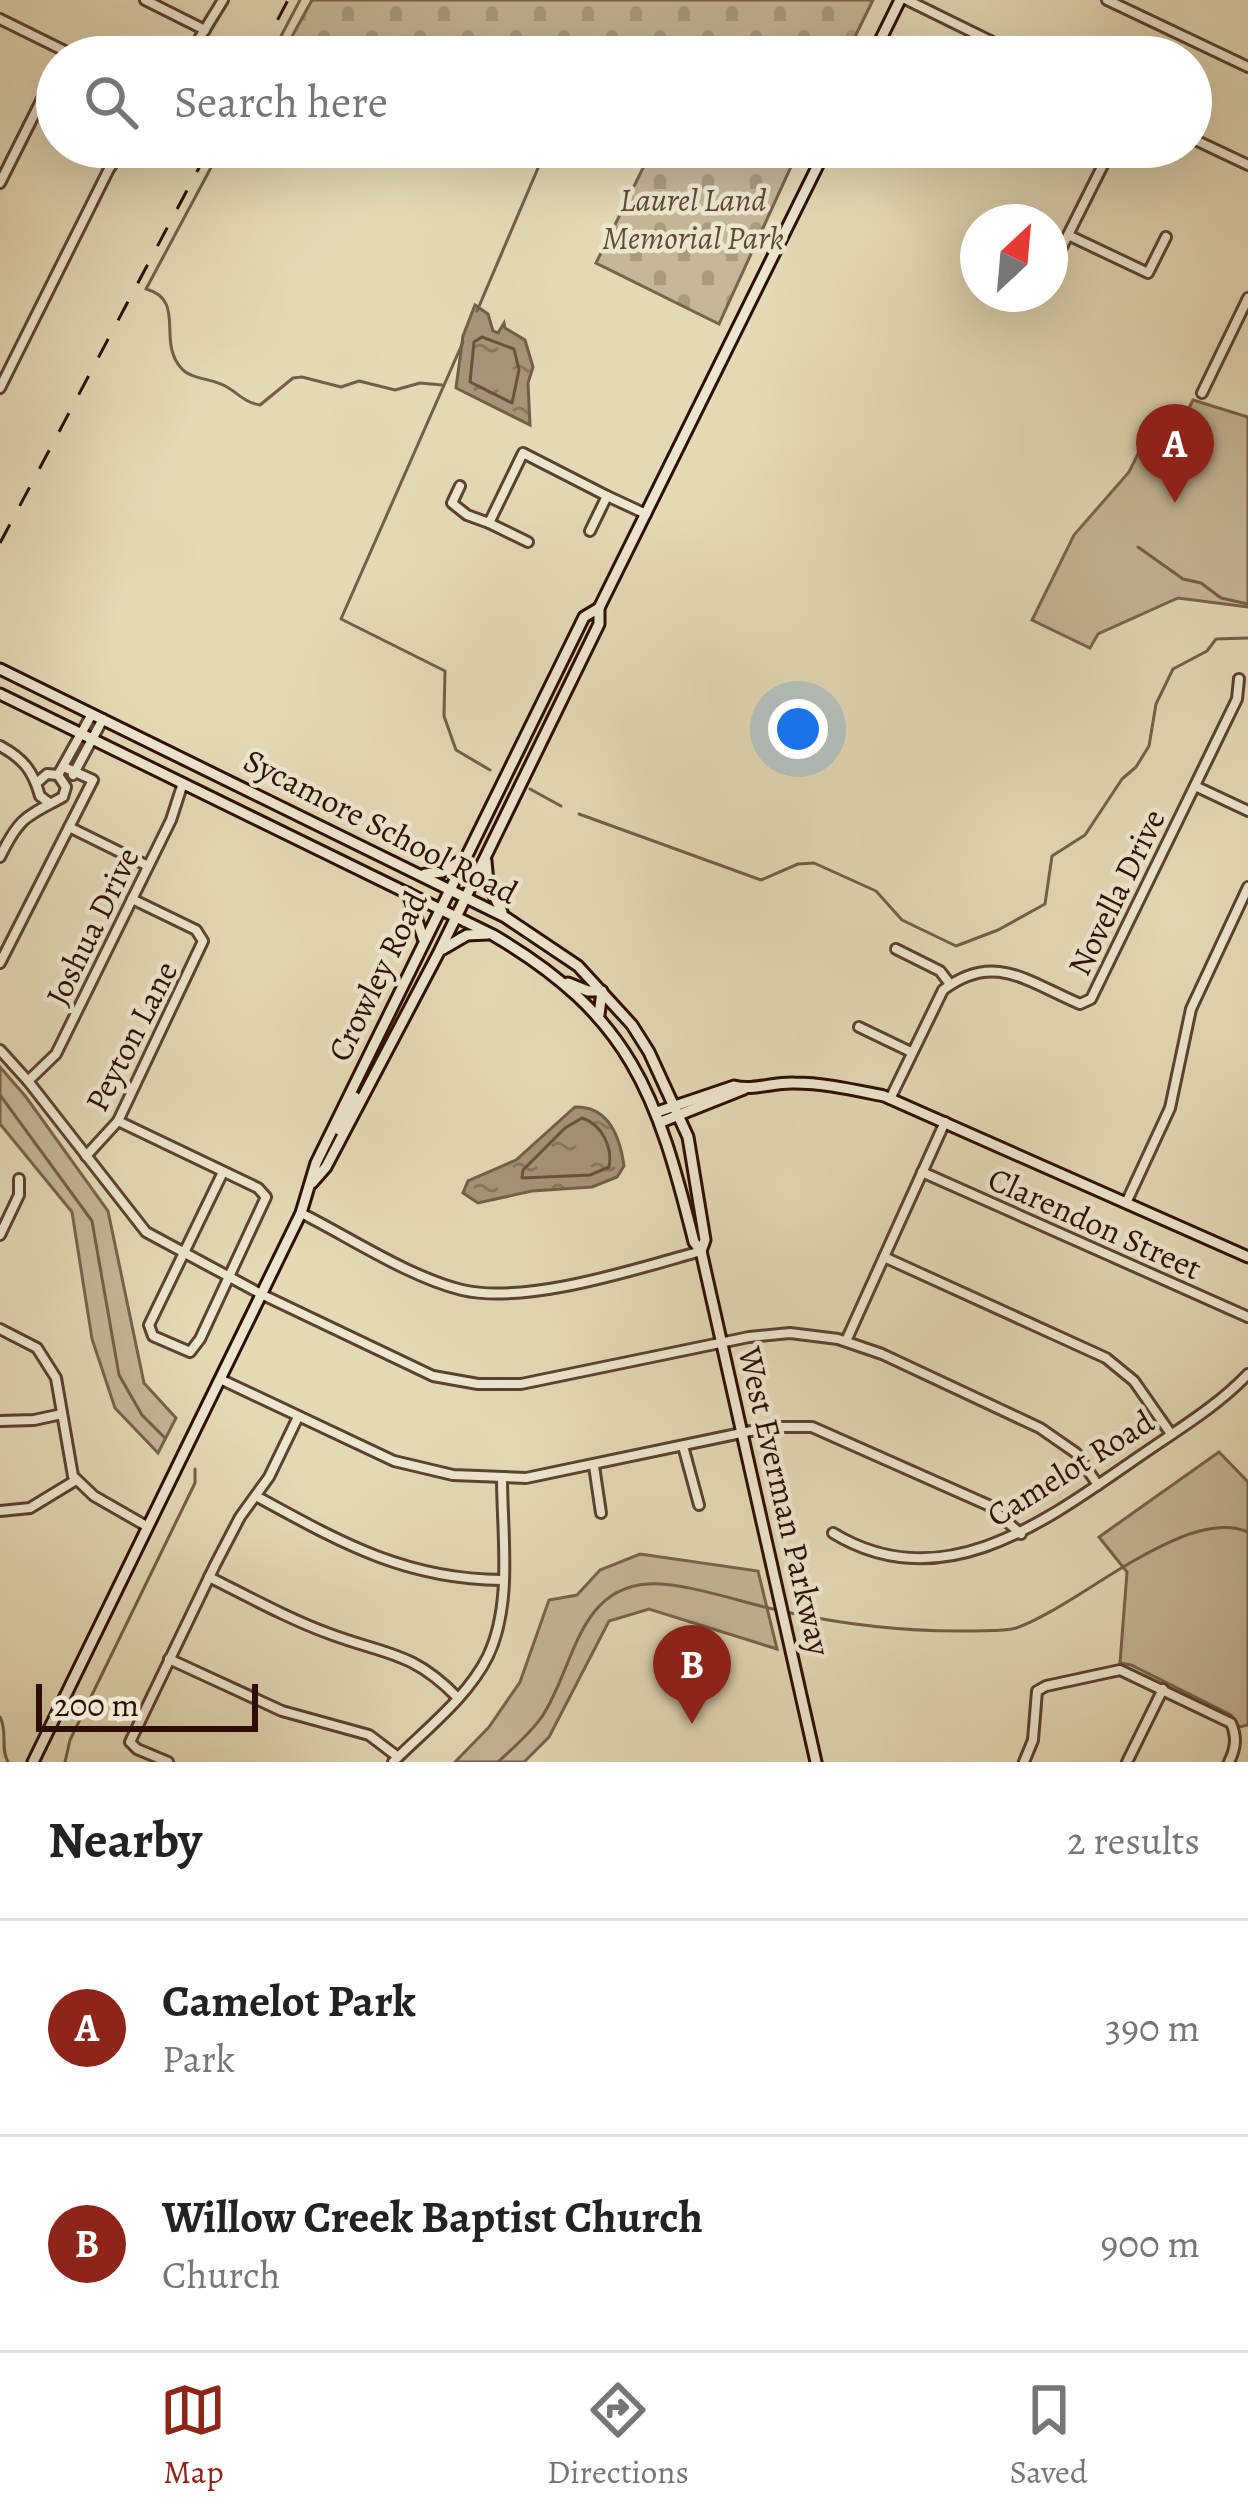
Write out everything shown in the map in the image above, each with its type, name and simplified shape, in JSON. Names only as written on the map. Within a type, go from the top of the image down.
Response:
[{"type":"main road","points":[[883,36],[903,0]]},
{"type":"main road","name":"Crowley Road","points":[[312,1183],[337,1148],[487,856],[599,624],[599,608],[817,168]]},
{"type":"main road","name":"Crowley Road","points":[[33,1762],[301,1213],[316,1163],[424,940],[584,616],[599,608]]},
{"type":"main road","name":"Sycamore School Road","points":[[0,669],[421,874],[558,950],[602,991],[640,1039],[678,1110]]},
{"type":"main road","name":"Sycamore School Road","points":[[0,694],[493,934],[560,979],[600,1021],[632,1064],[659,1117]]},
{"type":"main road","points":[[284,832],[294,811]]},
{"type":"main road","points":[[487,856],[488,883],[505,917]]},
{"type":"main road","points":[[421,874],[441,873],[464,859]]},
{"type":"main road","points":[[408,892],[424,940]]},
{"type":"main road","points":[[439,952],[467,935],[493,934]]},
{"type":"main road","points":[[560,979],[588,991],[602,991],[600,1021]]},
{"type":"main road","points":[[337,1148],[339,1131],[361,1084],[361,1071]]},
{"type":"main road","points":[[659,1117],[744,1088],[797,1082],[890,1099],[1248,1257]]},
{"type":"main road","name":"West Everman Parkway","points":[[678,1110],[694,1162],[706,1240],[701,1251]]},
{"type":"main road","name":"West Everman Parkway","points":[[659,1117],[694,1242],[701,1251],[816,1762]]},
{"type":"street","points":[[146,0],[205,29]]},
{"type":"street","points":[[201,36],[223,0]]},
{"type":"street","points":[[903,0],[979,36]]},
{"type":"street","points":[[1108,0],[1183,36]]},
{"type":"street","points":[[0,19],[36,38]]},
{"type":"street","points":[[1212,50],[1248,67]]},
{"type":"street","points":[[0,183],[36,111]]},
{"type":"street","points":[[1212,148],[1248,165]]},
{"type":"street","points":[[0,388],[110,168]]},
{"type":"street","points":[[1102,168],[1068,235],[1148,273],[1166,237]]},
{"type":"street","points":[[1202,393],[1248,298]]},
{"type":"street","points":[[0,352],[15,359]]},
{"type":"street","points":[[489,523],[523,453],[646,514]]},
{"type":"street","points":[[460,486],[452,503],[467,515],[528,542]]},
{"type":"street","points":[[590,531],[607,496]]},
{"type":"street","name":"Novella Drive","points":[[950,984],[984,968],[1006,971],[1080,1004],[1091,999],[1237,699],[1239,680]]},
{"type":"street","points":[[0,857],[22,819],[63,797],[98,716]]},
{"type":"street","points":[[61,771],[88,736]]},
{"type":"street","points":[[0,746],[22,758],[39,782]]},
{"type":"street","points":[[61,771],[66,787]]},
{"type":"street","points":[[0,963],[93,780],[74,772],[47,774],[38,791],[47,802]]},
{"type":"street","name":"Joshua Drive","points":[[28,1081],[56,1054],[184,783]]},
{"type":"street","points":[[1195,786],[1248,811]]},
{"type":"street","points":[[68,827],[148,866]]},
{"type":"street","points":[[1126,1203],[1170,1108],[1191,1009],[1248,887]]},
{"type":"street","name":"Peyton Lane","points":[[86,1156],[118,1121],[203,941],[196,930],[132,899]]},
{"type":"street","points":[[890,1099],[950,984],[940,971],[896,949]]},
{"type":"street","points":[[859,1027],[911,1052]]},
{"type":"street","points":[[0,1050],[146,1232],[261,1294],[433,1376],[478,1384],[521,1384],[770,1334],[846,1341],[1040,1428],[1076,1454],[1098,1485]]},
{"type":"street","points":[[118,1121],[223,1172],[258,1189],[266,1197],[193,1349],[186,1352],[153,1336],[149,1325],[223,1172]]},
{"type":"street","points":[[846,1341],[945,1122]]},
{"type":"street","name":"Clarendon Street","points":[[922,1172],[1248,1317]]},
{"type":"street","points":[[0,1235],[19,1195],[19,1179]]},
{"type":"street","points":[[301,1213],[433,1279],[486,1294],[542,1289],[701,1251]]},
{"type":"street","points":[[884,1257],[1106,1358],[1134,1382],[1171,1434]]},
{"type":"street","points":[[0,1329],[37,1348],[56,1378],[68,1460],[76,1480],[148,1527]]},
{"type":"street","name":"Camelot Road","points":[[833,1533],[872,1553],[907,1557],[969,1552],[1021,1534],[1171,1434],[1248,1374]]},
{"type":"street","points":[[220,1379],[394,1461],[453,1475],[502,1478],[594,1466],[742,1433],[799,1426],[828,1432],[988,1504],[1021,1534]]},
{"type":"street","points":[[0,1421],[62,1414]]},
{"type":"street","points":[[168,1762],[130,1742],[240,1517],[298,1417]]},
{"type":"street","points":[[683,1446],[699,1505]]},
{"type":"street","points":[[594,1466],[601,1514]]},
{"type":"street","points":[[170,1659],[248,1698],[369,1735],[396,1760],[457,1697],[487,1659],[496,1636],[502,1580],[502,1478]]},
{"type":"street","points":[[0,1511],[30,1508],[76,1480]]},
{"type":"street","points":[[256,1496],[410,1570],[502,1580]]},
{"type":"street","points":[[209,1577],[334,1636],[404,1656],[457,1697]]},
{"type":"street","points":[[1024,1762],[1033,1739],[1034,1699],[1046,1685],[1120,1670],[1231,1723],[1235,1750],[1229,1762]]},
{"type":"street","points":[[1127,1762],[1163,1689]]},
{"type":"green space","points":[[312,0],[873,0],[855,36],[292,36]]},
{"type":"green space","name":"Laurel Land Memorial Park","points":[[643,168],[790,168],[719,324],[596,263]]},
{"type":"green space","points":[[1193,400],[1248,417],[1248,607],[1178,598],[1098,634],[1090,648],[1032,620],[1074,535],[1129,472],[1146,438],[1169,448]]},
{"type":"green space","points":[[0,1067],[108,1211],[144,1383],[176,1418],[158,1453],[115,1408],[92,1339],[72,1212],[0,1124]]},
{"type":"green space","points":[[1219,1452],[1248,1482],[1248,1725],[1239,1727],[1231,1715],[1120,1663],[1127,1572],[1099,1537]]},
{"type":"green space","points":[[640,1554],[758,1571],[777,1649],[649,1609],[609,1621],[549,1737],[524,1762],[455,1762],[489,1727],[520,1682],[549,1600],[577,1595],[600,1570]]},
{"type":"water","points":[[475,305],[488,314],[493,331],[498,333],[504,323],[525,340],[533,367],[528,383],[530,425],[456,388],[463,336]]},
{"type":"water","points":[[575,1107],[596,1112],[611,1125],[624,1166],[617,1177],[592,1187],[532,1191],[478,1203],[463,1193],[468,1181],[516,1160]]},
{"type":"waterway","points":[[281,36],[300,0]]},
{"type":"waterway","points":[[211,168],[146,289],[165,302],[171,347],[182,369],[260,405],[293,378],[302,377],[341,387],[359,381],[395,390],[420,383],[442,385]]},
{"type":"waterway","points":[[477,311],[538,168]]},
{"type":"waterway","points":[[463,342],[341,619],[445,671],[444,716],[456,750],[490,770]]},
{"type":"waterway","points":[[1138,547],[1183,579],[1201,583],[1221,598],[1248,604]]},
{"type":"waterway","points":[[579,814],[761,880],[798,864],[814,863],[876,891],[902,920],[956,946],[1045,904],[1052,856],[1085,835],[1122,779],[1136,767],[1149,746],[1156,704],[1173,669],[1207,651],[1216,639],[1248,638]]},
{"type":"waterway","points":[[530,789],[561,806]]},
{"type":"waterway","points":[[0,1095],[92,1221],[119,1375],[142,1415],[165,1438]]},
{"type":"waterway","points":[[65,1762],[70,1740],[195,1483],[195,1469]]},
{"type":"waterway","points":[[786,1612],[900,1629],[1011,1629],[1041,1617],[1163,1545],[1222,1528],[1248,1532]]},
{"type":"waterway","points":[[498,1762],[543,1715],[581,1633],[606,1599],[648,1584],[679,1586],[777,1610]]},
{"type":"waterway","points":[[0,1717],[8,1762]]},
{"type":"railway","points":[[269,36],[288,0]]},
{"type":"railway","points":[[0,543],[199,168]]},
{"type":"place","name":"Camelot Park","points":[[1175,503]]},
{"type":"place","name":"Willow Creek Baptist Church","points":[[692,1724]]}]
